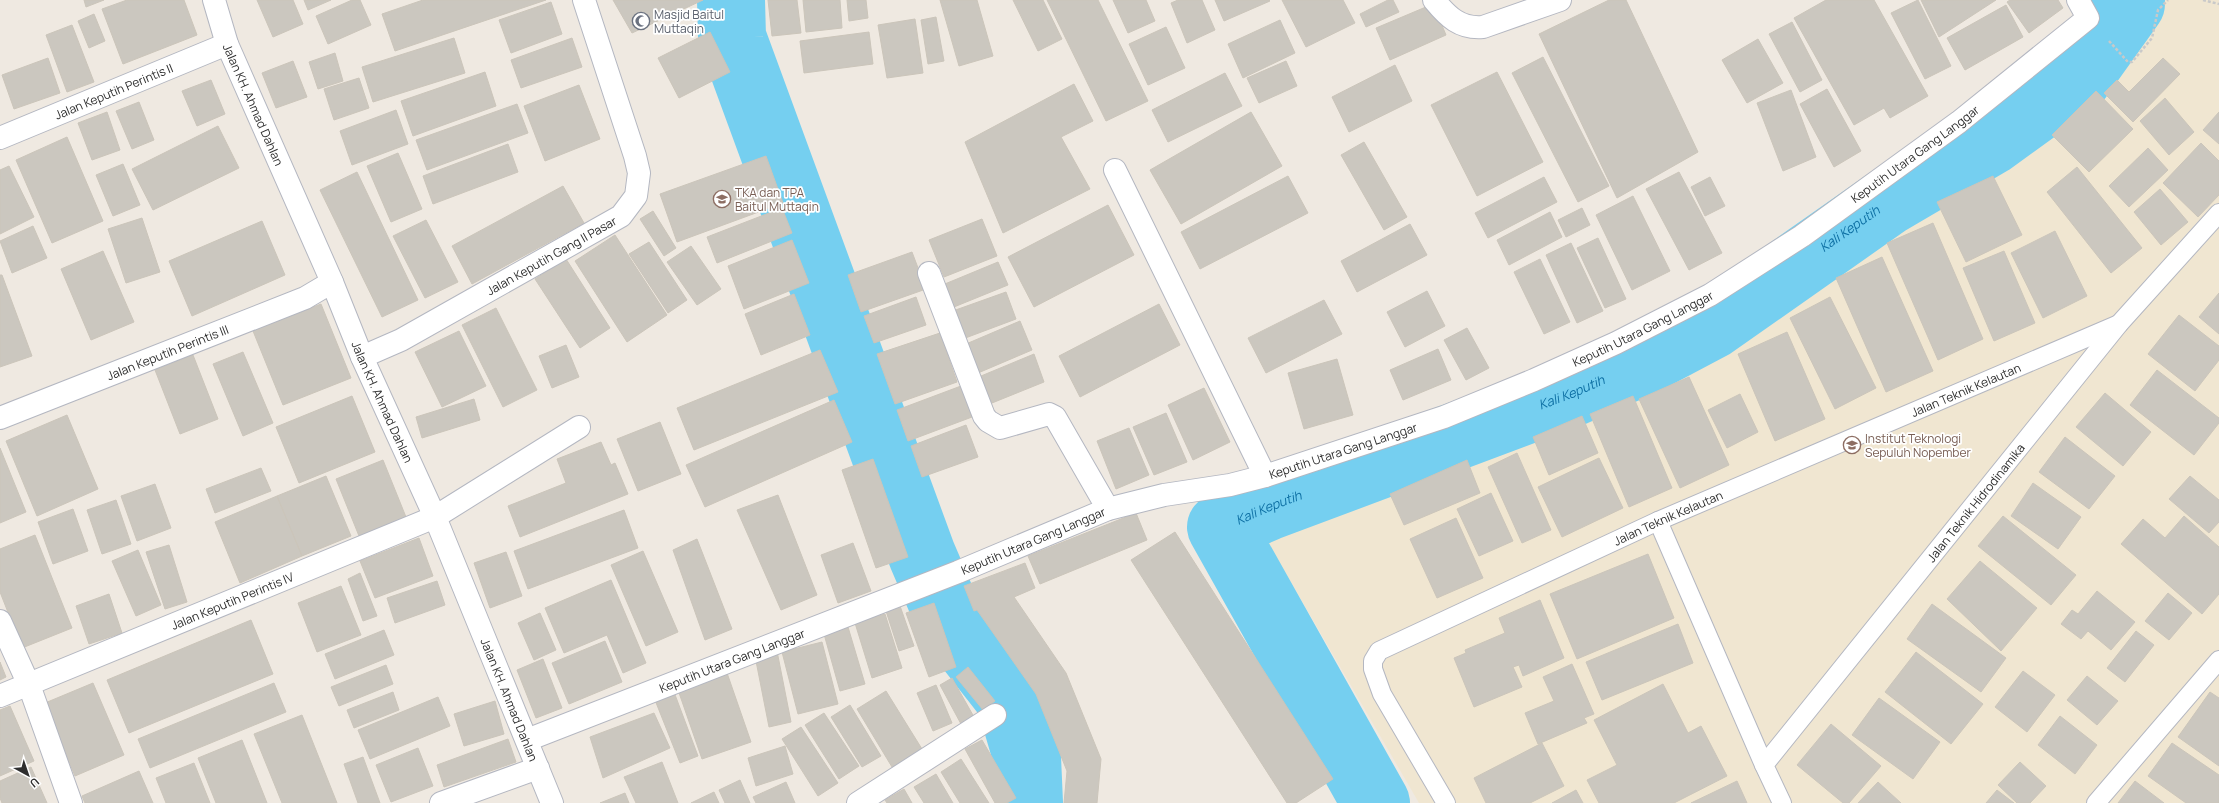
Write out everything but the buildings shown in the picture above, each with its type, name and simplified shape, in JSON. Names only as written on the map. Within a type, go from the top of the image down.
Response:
[{"type":"street","name":"Jalan KH. Ahmad Dahlan","points":[[214,0],[227,44],[332,282],[362,357],[435,517],[552,803]]},
{"type":"street","name":"Jalan Keputih Gang II Pasar","points":[[362,357],[401,340],[621,216],[636,196],[639,184],[635,156],[584,0]]},
{"type":"street","points":[[1434,0],[1450,18],[1457,23],[1472,28],[1483,27],[1560,0]]},
{"type":"street","name":"Keputih Utara Gang Langgar","points":[[527,740],[909,592],[1108,510],[1164,495],[1230,485],[1265,476],[1444,417],[1534,380],[1616,343],[1710,295],[1802,236],[1857,197],[1959,122],[2083,9]]},
{"type":"street","name":"Jalan Keputih Perintis II","points":[[0,138],[227,44]]},
{"type":"street","points":[[1115,170],[1265,476]]},
{"type":"street","points":[[929,273],[984,416],[988,421],[1000,428],[1049,414],[1055,417],[1108,510]]},
{"type":"street","name":"Jalan Keputih Perintis III","points":[[0,418],[306,298],[332,282]]},
{"type":"street","name":"Jalan Keputih Perintis IV","points":[[0,696],[30,685],[435,517],[579,427]]},
{"type":"street","points":[[0,621],[30,685],[71,803]]},
{"type":"street","points":[[858,803],[995,715]]},
{"type":"street","points":[[441,803],[538,768]]},
{"type":"lane","name":"Jalan Teknik Hidrodinamika","points":[[1764,765],[2119,324],[2219,213]]},
{"type":"lane","name":"Jalan Teknik Kelautan","points":[[1446,803],[1382,694],[1373,669],[1373,662],[1379,651],[1658,521],[2119,324]]},
{"type":"lane","points":[[1658,521],[1782,803]]},
{"type":"lane","points":[[2096,803],[2219,660]]},
{"type":"path","points":[[2104,35],[2128,62],[2132,62],[2152,38],[2158,10],[2168,0]]},
{"type":"path","points":[[2203,0],[2219,4]]},
{"type":"shaded area","name":"Institut Teknologi Sepuluh Nopember","points":[[2133,0],[2219,0],[2219,803],[1419,803],[1266,539],[1703,351],[1987,169],[2149,31]]},
{"type":"waterway","points":[[731,0],[732,37],[922,555],[952,625],[1010,699],[1027,757],[1029,803]]},
{"type":"waterway","name":"Kali Keputih","points":[[1376,803],[1221,527],[1267,507],[1574,392],[1644,361],[1712,325],[1887,202],[1991,141],[2078,78],[2131,4],[2131,0]]},
{"type":"place","name":"Masjid Baitul Muttaqin","points":[[641,21]]},
{"type":"place","name":"TKA dan TPA Baitul Muttaqin","points":[[722,199]]},
{"type":"place","name":"Institut Teknologi Sepuluh Nopember","points":[[1852,445]]}]
